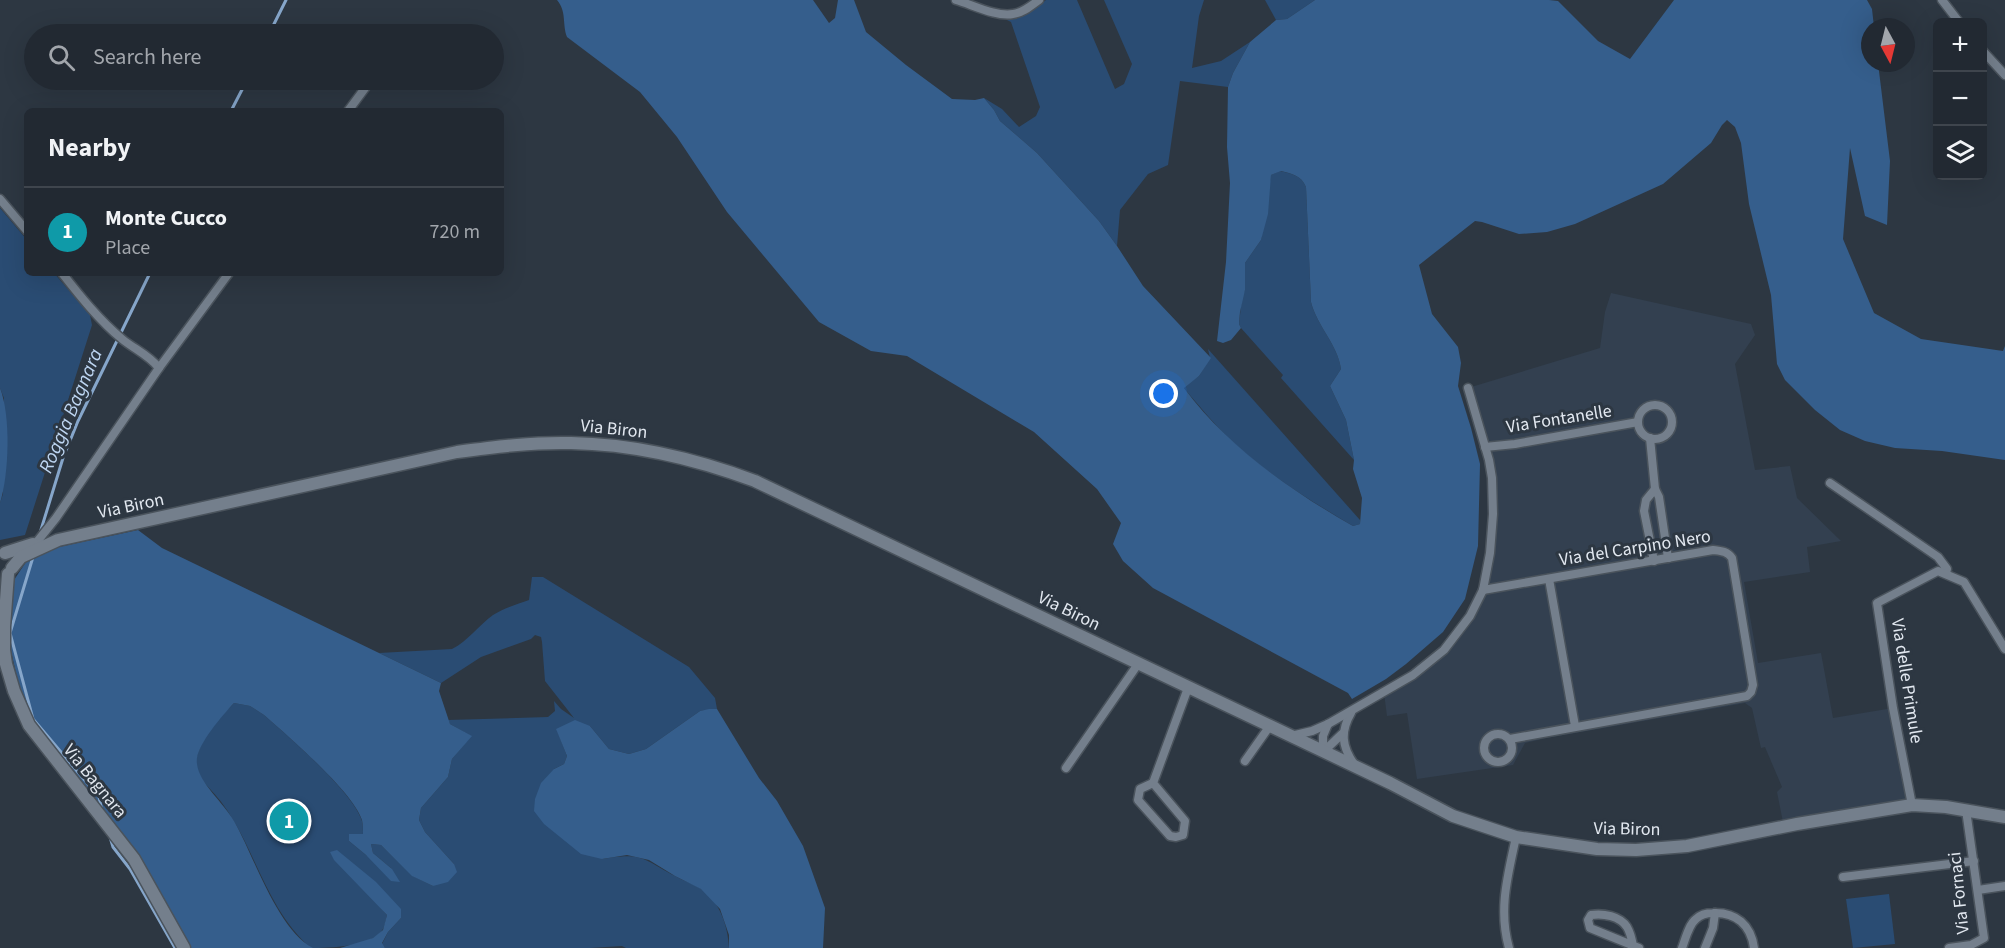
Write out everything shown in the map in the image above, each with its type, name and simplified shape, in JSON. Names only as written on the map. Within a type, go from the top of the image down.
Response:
[{"type":"street","points":[[956,0],[1012,15],[1039,0]]},
{"type":"street","points":[[1942,0],[1956,18]]},
{"type":"street","points":[[1987,55],[2005,75]]},
{"type":"street","points":[[350,108],[364,90]]},
{"type":"street","points":[[0,199],[24,227]]},
{"type":"street","points":[[64,276],[95,314],[122,339],[155,362],[159,368]]},
{"type":"street","points":[[36,543],[227,276]]},
{"type":"street","points":[[1291,736],[1312,731],[1351,713],[1413,675],[1444,650],[1470,616],[1482,590],[1490,553],[1493,514],[1489,460],[1468,388]]},
{"type":"street","points":[[1651,406],[1662,406],[1670,414],[1671,425],[1661,437],[1650,438],[1642,432],[1638,422],[1641,412],[1651,406]]},
{"type":"street","name":"Via Fontanelle","points":[[1485,447],[1515,444],[1638,422]]},
{"type":"street","points":[[1650,438],[1655,489],[1659,497],[1668,558]]},
{"type":"street","name":"Via Biron","points":[[2,551],[457,452],[539,443],[572,443],[654,452],[728,471],[755,481],[1358,770],[1390,783],[1452,816],[1516,837],[1597,849],[1636,850],[1686,846],[1797,824],[1912,805],[1966,810],[2005,817]]},
{"type":"street","points":[[1830,483],[1938,556],[1947,569],[1946,573],[1964,582],[2005,649]]},
{"type":"street","points":[[1653,561],[1644,511],[1646,500],[1655,489]]},
{"type":"street","points":[[55,541],[56,518]]},
{"type":"street","name":"Via Biron","points":[[7,574],[21,557],[55,541]]},
{"type":"street","name":"Via del Carpino Nero","points":[[1482,590],[1713,550],[1723,551],[1732,558],[1752,685],[1751,692],[1747,696],[1510,739]]},
{"type":"street","points":[[2,551],[11,560],[7,574]]},
{"type":"street","name":"Via delle Primule","points":[[1912,805],[1893,708],[1877,603],[1938,571],[1946,573]]},
{"type":"street","name":"Via Bagnara","points":[[3,627],[7,574]]},
{"type":"street","points":[[1549,579],[1575,726]]},
{"type":"street","name":"Via Bagnara","points":[[0,609],[6,664],[28,725],[134,859],[184,948]]},
{"type":"street","points":[[1065,768],[1138,664]]},
{"type":"street","points":[[1154,783],[1185,821],[1183,835],[1170,836],[1138,800],[1140,789],[1154,783],[1188,688]]},
{"type":"street","points":[[1323,753],[1342,734],[1351,713]]},
{"type":"street","points":[[1323,753],[1323,736],[1328,724]]},
{"type":"street","points":[[1245,761],[1269,727]]},
{"type":"street","points":[[1342,734],[1348,756],[1358,770]]},
{"type":"street","name":"Via Fornaci","points":[[1949,948],[1971,945],[1984,938],[1966,810]]},
{"type":"street","points":[[1509,948],[1503,927],[1506,886],[1516,837]]},
{"type":"street","points":[[1843,877],[1974,861]]},
{"type":"street","points":[[1978,890],[2005,886]]},
{"type":"street","points":[[1600,913],[1618,919],[1626,925],[1636,947],[1590,928],[1588,920],[1592,915],[1600,913]]},
{"type":"street","points":[[1705,948],[1713,928],[1715,913]]},
{"type":"street","points":[[1682,948],[1694,920],[1705,914],[1715,913],[1734,915],[1743,922],[1749,930],[1754,948]]},
{"type":"shaded area","points":[[557,0],[813,0],[829,23],[835,18],[838,0],[854,0],[866,32],[952,99],[984,98],[1000,121],[1037,153],[1099,221],[1143,286],[1211,358],[1199,376],[1184,388],[1201,409],[1240,448],[1283,482],[1353,526],[1360,524],[1362,498],[1353,469],[1354,460],[1346,420],[1330,386],[1341,369],[1336,352],[1311,302],[1306,187],[1296,176],[1281,171],[1271,175],[1268,214],[1261,240],[1245,263],[1245,290],[1239,324],[1241,328],[1231,340],[1223,343],[1217,341],[1226,262],[1230,183],[1227,147],[1228,87],[1250,42],[1276,20],[1287,19],[1315,0],[1549,0],[1558,1],[1598,41],[1630,59],[1674,0],[1867,0],[1872,9],[1873,18],[1861,18],[1861,72],[1879,72],[1890,161],[1887,225],[1865,216],[1850,148],[1843,239],[1874,313],[1921,339],[2003,351],[2005,346],[2005,460],[1942,451],[1895,448],[1865,441],[1840,430],[1815,410],[1785,380],[1777,364],[1771,295],[1749,204],[1741,143],[1735,127],[1727,120],[1711,143],[1663,184],[1575,224],[1547,232],[1519,234],[1475,221],[1419,265],[1432,314],[1458,347],[1461,363],[1458,386],[1480,464],[1478,546],[1465,599],[1443,632],[1386,679],[1352,699],[1348,693],[1153,588],[1123,561],[1113,544],[1121,523],[1097,489],[1034,432],[907,356],[871,351],[819,322],[727,212],[677,137],[640,92],[567,37]]},
{"type":"shaded area","points":[[1046,0],[1077,0],[1115,89],[1124,84],[1132,64],[1104,0],[1204,0],[1199,16],[1192,68],[1221,61],[1250,42],[1228,87],[1180,81],[1168,165],[1148,174],[1120,210],[1117,246],[1099,221],[1037,153],[1000,121],[984,98],[1002,109],[1019,127],[1036,116],[1040,107],[1011,22],[1007,20],[1029,13]]},
{"type":"shaded area","points":[[1265,0],[1315,0],[1287,19],[1276,20]]},
{"type":"shaded area","points":[[1280,171],[1299,177],[1306,187],[1311,302],[1339,360],[1341,369],[1330,386],[1346,420],[1354,460],[1281,378],[1283,375],[1239,324],[1245,290],[1245,263],[1261,240],[1271,175]]},
{"type":"shaded area","points":[[0,208],[24,236],[24,276],[57,276],[90,315],[92,325],[25,535],[0,540],[4,398],[0,388]]},
{"type":"shaded area","points":[[1611,293],[1751,324],[1755,335],[1735,364],[1755,470],[1790,466],[1797,498],[1841,541],[1807,547],[1810,572],[1744,582],[1758,663],[1821,653],[1833,718],[1893,708],[1912,805],[1784,827],[1777,792],[1782,787],[1765,747],[1761,748],[1752,708],[1745,703],[1525,743],[1513,765],[1417,779],[1407,713],[1387,716],[1384,693],[1444,650],[1483,590],[1490,553],[1492,478],[1468,388],[1600,348],[1605,312]]},
{"type":"shaded area","points":[[1208,349],[1360,520],[1360,524],[1353,526],[1277,478],[1235,444],[1205,413],[1183,387],[1199,376],[1210,358]]},
{"type":"shaded area","points":[[0,388],[6,414],[8,445],[0,503]]},
{"type":"shaded area","points":[[138,530],[162,548],[441,683],[439,691],[450,724],[472,736],[452,759],[448,777],[421,808],[419,820],[425,832],[454,864],[457,872],[448,882],[433,886],[412,876],[381,845],[371,844],[373,853],[392,869],[400,882],[391,881],[349,841],[349,834],[363,834],[362,820],[356,808],[333,780],[264,715],[250,706],[234,703],[204,740],[197,757],[199,771],[207,786],[234,821],[277,909],[300,939],[313,948],[190,948],[35,724],[20,691],[9,642],[14,580],[26,562],[54,548]]},
{"type":"shaded area","points":[[532,577],[543,577],[689,667],[715,698],[717,709],[700,711],[646,749],[629,754],[609,749],[590,726],[557,730],[567,756],[564,764],[554,769],[602,859],[625,856],[641,858],[700,888],[713,900],[722,915],[729,948],[626,948],[622,946],[385,948],[382,944],[388,932],[401,918],[379,906],[387,915],[384,928],[370,940],[328,948],[311,948],[283,915],[234,821],[198,773],[196,761],[206,737],[216,722],[234,703],[250,706],[264,715],[319,765],[356,809],[362,821],[363,835],[349,841],[366,855],[392,869],[373,853],[371,844],[381,845],[413,876],[433,886],[454,864],[425,832],[419,820],[421,808],[448,777],[452,759],[471,736],[450,724],[448,720],[548,717],[555,711],[554,701],[574,718],[545,681],[541,637],[535,635],[531,639],[481,657],[441,683],[379,653],[452,649],[493,615],[529,600]]},
{"type":"shaded area","points":[[717,709],[759,778],[777,801],[803,846],[825,908],[823,948],[729,948],[729,935],[720,909],[701,889],[649,860],[627,855],[602,859],[581,854],[544,824],[534,811],[535,799],[541,783],[554,769],[564,764],[567,756],[556,729],[575,720],[590,726],[609,749],[629,754],[646,749],[700,711]]},
{"type":"shaded area","points":[[337,850],[376,882],[401,909],[401,918],[388,932],[382,943],[385,948],[340,948],[373,938],[383,930],[387,915],[334,860],[330,852]]},
{"type":"shaded area","points":[[1889,894],[1895,944],[1853,948],[1846,899]]},
{"type":"waterway","name":"Roggia Bagnara","points":[[274,24],[286,0]]},
{"type":"waterway","name":"Roggia Bagnara","points":[[233,108],[242,90]]},
{"type":"waterway","name":"Roggia Bagnara","points":[[40,533],[63,458],[78,421],[149,276]]},
{"type":"waterway","name":"Roggia Bagnara","points":[[33,557],[10,633],[33,719],[99,797],[102,811]]},
{"type":"waterway","name":"Roggia Bagnara","points":[[110,837],[113,847],[130,869],[175,948]]},
{"type":"place","name":"Monte Cucco","points":[[289,821]]}]
